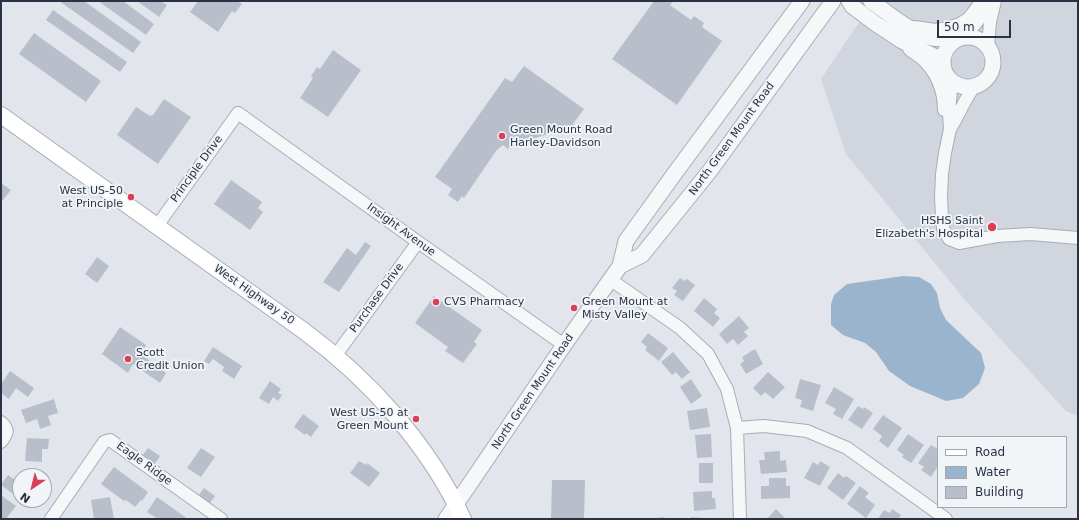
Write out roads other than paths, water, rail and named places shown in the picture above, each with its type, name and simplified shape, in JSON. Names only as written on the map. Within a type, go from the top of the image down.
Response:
[{"type":"main road","name":"West Highway 50","points":[[1,115],[336,355],[374,392],[403,424],[424,452],[456,504],[463,519]]},
{"type":"street","name":"North Green Mount Road","points":[[446,519],[611,280],[620,266],[626,242],[683,161],[802,1]]},
{"type":"street","name":"North Green Mount Road","points":[[620,266],[642,255],[688,199],[832,1]]},
{"type":"street","points":[[849,1],[852,6],[876,24],[905,34],[921,34],[931,38],[974,38],[988,47],[993,57],[993,68],[984,82],[974,87],[963,88],[948,79]]},
{"type":"street","points":[[871,1],[905,34],[942,63]]},
{"type":"street","points":[[905,34],[918,27],[936,30],[960,24],[969,18],[982,1]]},
{"type":"street","points":[[989,1],[972,30],[951,43],[944,52],[942,63],[951,89],[949,114],[950,129],[942,174],[941,197],[943,228],[949,239],[959,243],[1014,234],[1078,238]]},
{"type":"street","points":[[988,47],[990,22],[994,12],[995,1]]},
{"type":"street","points":[[905,34],[910,50],[919,56],[929,66],[936,76],[941,88],[944,109],[942,130],[947,144]]},
{"type":"street","points":[[950,129],[958,117],[962,105],[974,87]]},
{"type":"street","name":"Principle Drive","points":[[157,226],[238,113]]},
{"type":"street","name":"Insight Avenue","points":[[238,113],[564,346]]},
{"type":"street","name":"Purchase Drive","points":[[336,355],[418,242]]},
{"type":"street","points":[[611,280],[680,328],[708,354],[727,389],[737,428],[740,519]]},
{"type":"street","points":[[1,442],[6,435],[4,425]]},
{"type":"street","points":[[737,428],[764,426],[807,431],[847,448],[946,519]]},
{"type":"street","name":"Eagle Ridge","points":[[50,519],[104,442],[110,440],[221,519]]},
{"type":"water","points":[[903,276],[919,277],[931,284],[937,293],[940,308],[946,320],[981,353],[985,368],[979,384],[963,398],[946,401],[910,386],[889,371],[876,352],[865,343],[843,335],[831,325],[831,304],[834,295],[847,284]]},
{"type":"place","name":"Green Mount Road Harley-Davidson","points":[[502,136]]},
{"type":"place","name":"West US-50 at Principle","points":[[131,197]]},
{"type":"place","name":"HSHS Saint Elizabeth's Hospital","points":[[992,227]]},
{"type":"place","name":"CVS Pharmacy","points":[[436,302]]},
{"type":"place","name":"Green Mount at Misty Valley","points":[[574,308]]},
{"type":"place","name":"Scott Credit Union","points":[[128,359]]},
{"type":"place","name":"West US-50 at Green Mount","points":[[416,419]]}]
